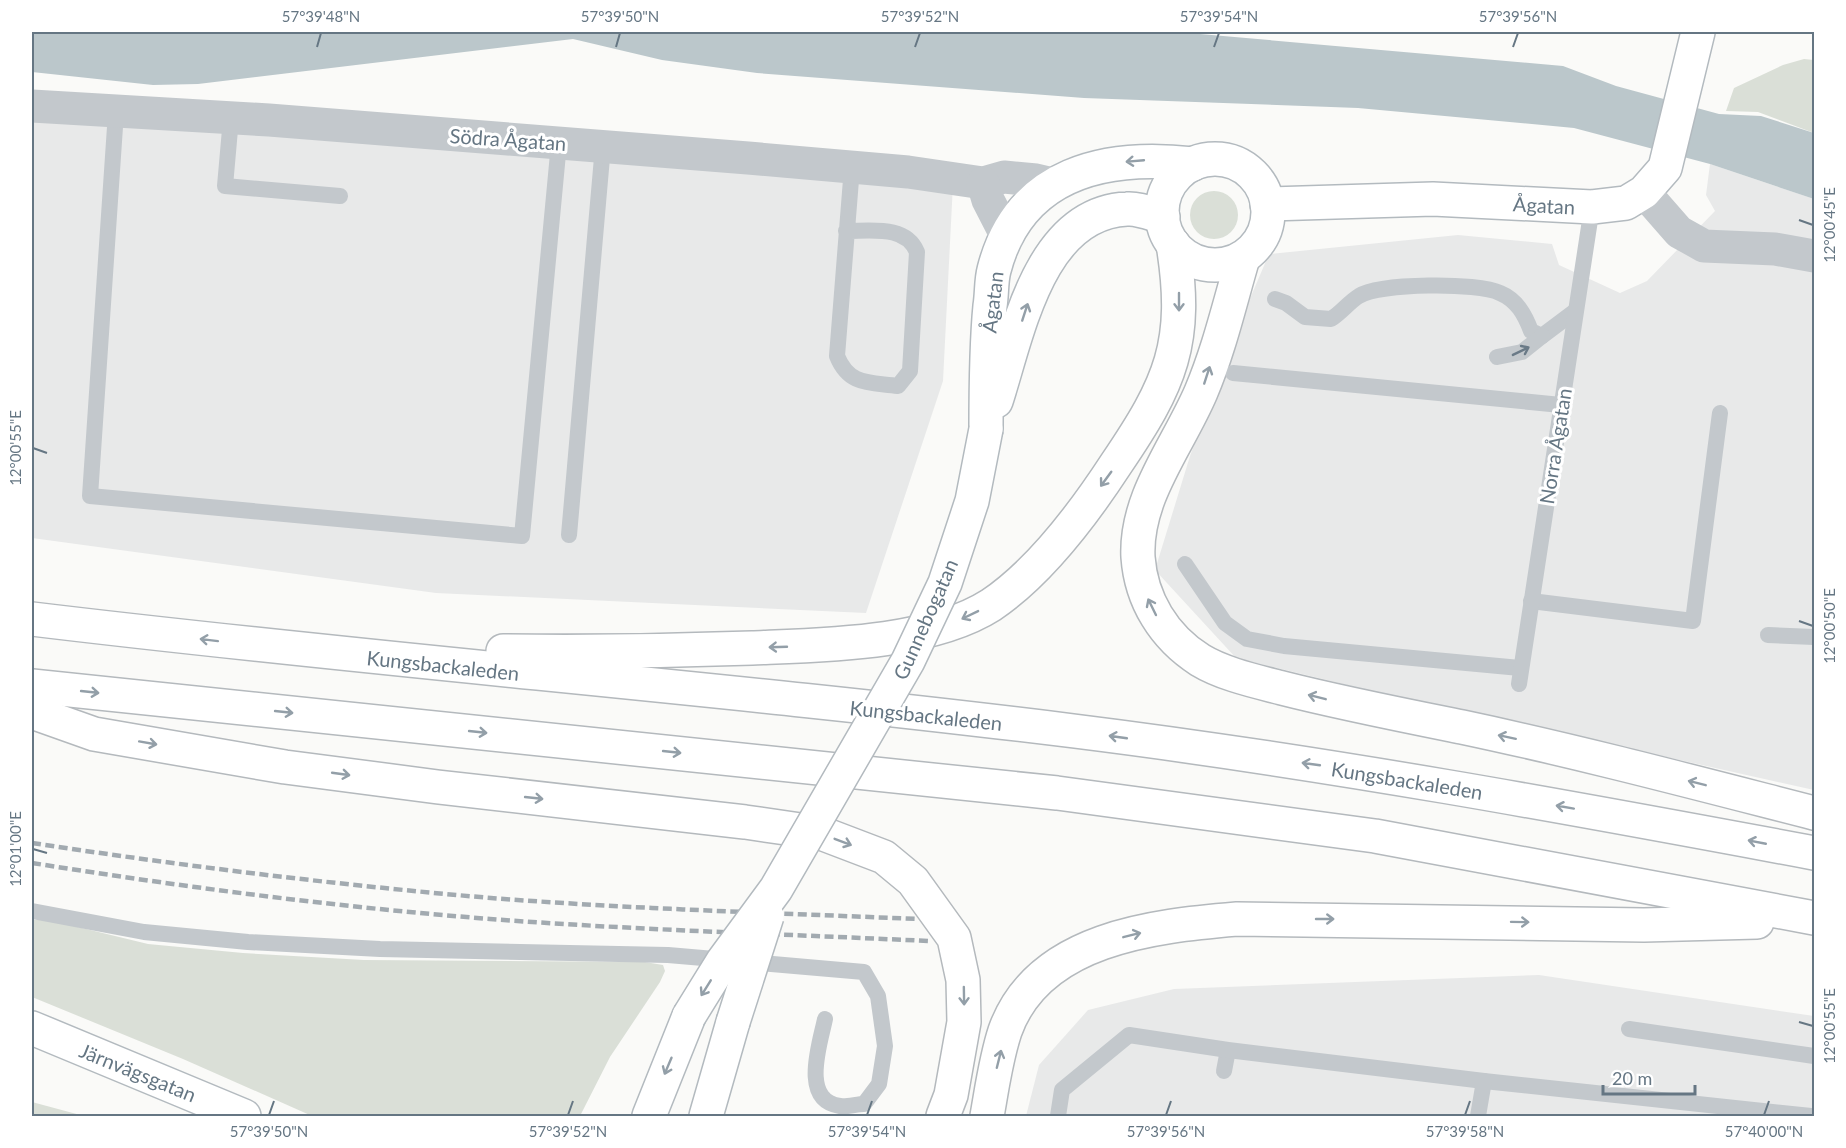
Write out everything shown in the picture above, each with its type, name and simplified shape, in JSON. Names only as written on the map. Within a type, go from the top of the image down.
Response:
[{"type":"main road","name":"Ågatan","points":[[996,368],[994,271],[1006,237],[1027,207],[1053,184],[1077,171],[1112,163],[1155,159],[1193,164],[1223,160],[1243,167],[1259,183],[1268,204],[1433,199],[1612,207],[1626,203],[1644,192],[1665,168],[1698,32]]},
{"type":"main road","points":[[267,648],[627,653],[816,645],[878,640],[954,623],[991,605],[1036,566],[1075,521],[1142,425],[1174,355],[1179,328],[1179,281],[1162,202],[1169,186],[1179,173],[1193,164]]},
{"type":"main road","points":[[1168,231],[1184,255],[1205,264],[1228,264],[1242,258],[1254,248],[1263,235],[1268,204]]},
{"type":"main road","name":"Gunnebogatan","points":[[649,1116],[689,1016],[723,961],[776,889],[870,731],[908,661],[945,583],[972,501],[987,429],[996,368],[1048,260],[1071,231],[1098,214],[1129,208],[1168,231]]},
{"type":"main road","points":[[1242,258],[1202,390],[1151,492],[1140,526],[1138,556],[1141,584],[1153,612],[1174,640],[1201,661],[1249,679],[1328,699],[1602,758],[1815,813]]},
{"type":"main road","name":"Kungsbackaleden","points":[[32,618],[267,648],[673,687],[1086,733],[1385,775],[1815,853]]},
{"type":"main road","points":[[32,686],[1057,792],[1375,836],[1815,920]]},
{"type":"main road","points":[[32,712],[94,734],[285,767],[438,788],[745,822],[821,833],[884,857],[914,881],[954,938],[963,980],[964,1022],[951,1095],[944,1116]]},
{"type":"main road","name":"Gunnebogatan","points":[[706,1116],[733,1022],[776,889]]},
{"type":"main road","points":[[987,1116],[1006,1029],[1025,996],[1053,968],[1088,947],[1180,923],[1237,919],[1644,925],[1815,920]]},
{"type":"main road","name":"Järnvägsgatan","points":[[32,1028],[244,1116]]},
{"type":"street","name":"Södra Ågatan","points":[[32,106],[231,118],[603,146],[852,167],[983,183],[1004,177],[1053,184]]},
{"type":"street","points":[[983,183],[988,200],[1006,237]]},
{"type":"street","points":[[1644,192],[1679,232],[1704,246],[1775,249],[1815,256]]},
{"type":"lane","points":[[116,112],[90,496],[522,536],[559,143]]},
{"type":"lane","points":[[231,118],[225,186],[340,196]]},
{"type":"lane","points":[[569,535],[603,146]]},
{"type":"lane","points":[[846,231],[889,232],[906,235],[913,242],[917,252],[910,370],[898,386],[854,380],[843,371],[837,356],[846,231],[852,167]]},
{"type":"lane","name":"Norra Ågatan","points":[[1185,564],[1225,623],[1247,639],[1284,646],[1520,676],[1574,312],[1592,207]]},
{"type":"lane","points":[[1275,299],[1286,303],[1305,317],[1331,319],[1359,295],[1381,288],[1478,286],[1501,293],[1515,303],[1525,315],[1531,331],[1542,336]]},
{"type":"lane","points":[[1497,357],[1522,352],[1574,312]]},
{"type":"lane","points":[[1233,373],[1561,405]]},
{"type":"lane","points":[[1531,601],[1693,621],[1720,413]]},
{"type":"lane","points":[[1768,634],[1815,637]]},
{"type":"lane","points":[[32,911],[144,932],[248,942],[380,949],[668,955],[864,972],[878,996],[885,1046],[879,1084],[864,1104],[839,1106],[823,1097],[814,1079],[825,1019]]},
{"type":"lane","points":[[1629,1029],[1815,1056]]},
{"type":"lane","points":[[1058,1116],[1062,1090],[1129,1035],[1228,1050],[1484,1081],[1811,1116]]},
{"type":"lane","points":[[1224,1071],[1228,1050]]},
{"type":"lane","points":[[1478,1116],[1484,1081]]},
{"type":"shaded area","points":[[32,32],[1177,32],[1563,66],[1616,86],[1719,114],[1761,116],[1814,133],[1814,199],[1710,164],[1574,128],[1358,108],[1084,98],[757,73],[662,60],[573,39],[198,84],[153,85],[32,72]]},
{"type":"shaded area","points":[[1804,59],[1814,60],[1814,133],[1758,112],[1726,111],[1734,88],[1783,65]]},
{"type":"shaded area","points":[[32,90],[954,164],[943,381],[866,613],[436,593],[32,538]]},
{"type":"shaded area","points":[[1710,164],[1814,199],[1814,790],[1393,696],[1236,658],[1155,570],[1190,456],[1240,322],[1269,254],[1458,235],[1552,244],[1559,265],[1620,293],[1647,281],[1715,211],[1706,195]]},
{"type":"shaded area","points":[[1209,191],[1219,191],[1231,198],[1238,210],[1238,220],[1231,232],[1219,239],[1209,239],[1194,228],[1190,220],[1190,210],[1201,195]]},
{"type":"shaded area","points":[[32,920],[49,920],[148,944],[243,953],[364,960],[645,962],[663,965],[665,971],[610,1057],[580,1116],[312,1116],[183,1059],[32,997]]},
{"type":"shaded area","points":[[1539,975],[1814,1016],[1814,1116],[1026,1116],[1039,1065],[1088,1010],[1174,989]]},
{"type":"shaded area","points":[[32,1102],[84,1116],[32,1116]]},
{"type":"railway","points":[[32,843],[261,874],[491,898],[651,908],[918,919]]},
{"type":"railway","points":[[32,863],[260,896],[432,914],[599,926],[928,941]]}]
